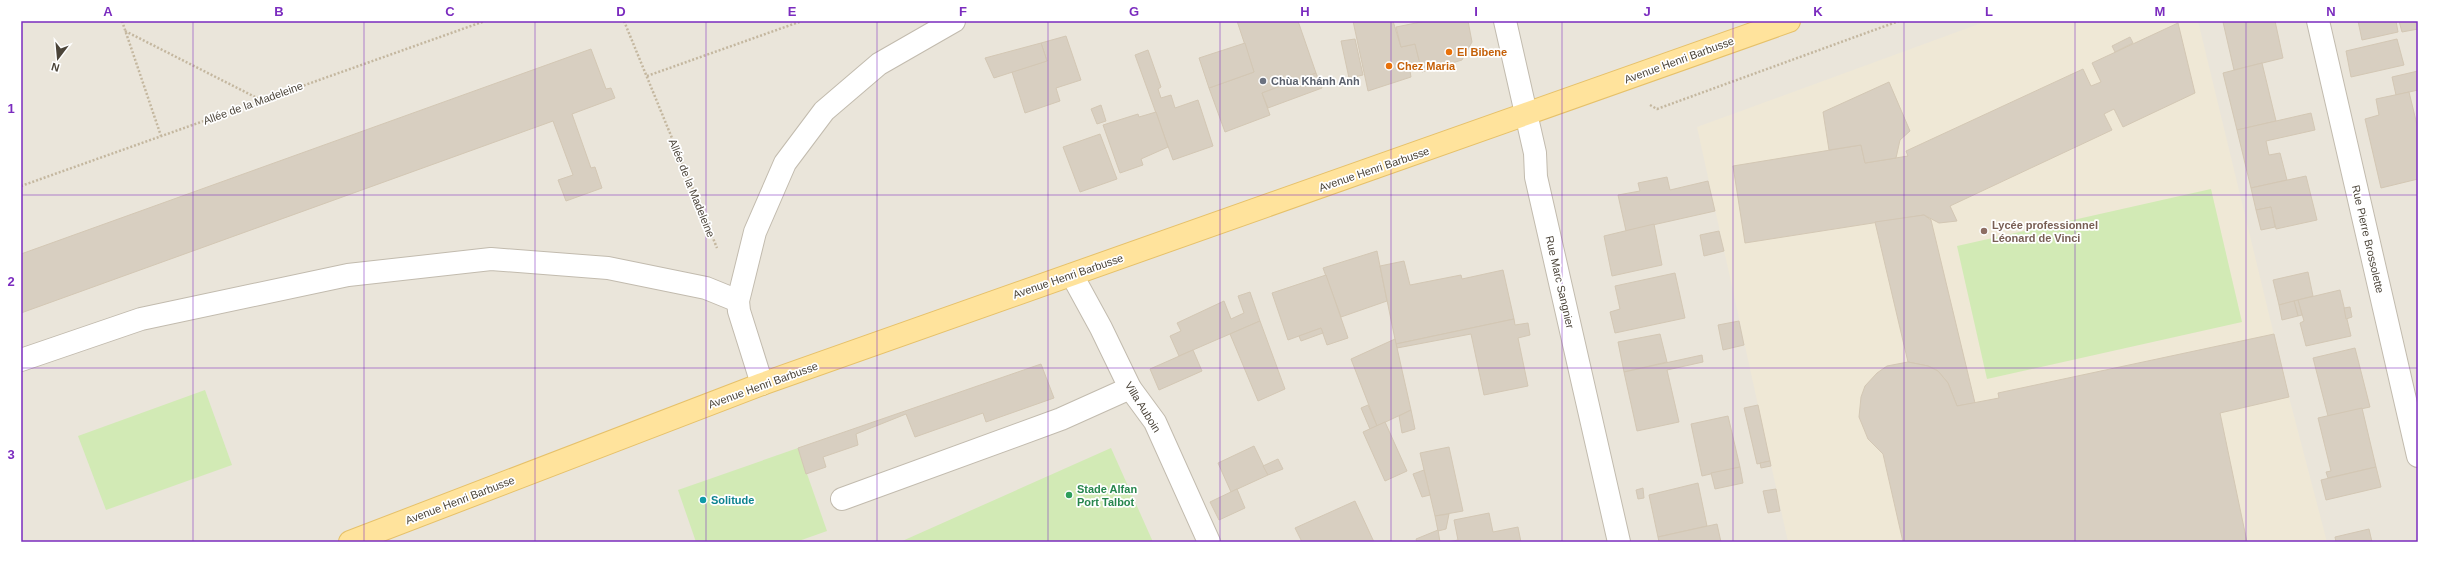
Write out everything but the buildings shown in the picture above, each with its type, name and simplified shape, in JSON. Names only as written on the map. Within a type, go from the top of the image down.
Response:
[{"type":"main road","name":"Avenue Henri Barbusse","points":[[350,542],[762,384],[1789,21]]},
{"type":"street","points":[[762,384],[740,317],[738,301],[755,232],[785,163],[824,110],[879,64],[954,21]]},
{"type":"street","name":"Rue Marc Sangnier","points":[[1505,21],[1535,153],[1536,178],[1619,542]]},
{"type":"street","name":"Rue Pierre Brossolette","points":[[2318,21],[2418,456]]},
{"type":"street","points":[[21,360],[141,319],[348,274],[491,259],[608,268],[706,288],[738,301]]},
{"type":"street","name":"Villa Auboin","points":[[1072,275],[1101,328],[1130,388],[1155,422],[1209,542]]},
{"type":"street","points":[[842,499],[1061,419],[1130,388]]},
{"type":"path","points":[[122,21],[161,136]]},
{"type":"path","name":"Allée de la Madeleine","points":[[21,186],[485,21]]},
{"type":"path","name":"Allée de la Madeleine","points":[[624,21],[718,250]]},
{"type":"path","points":[[647,76],[802,21]]},
{"type":"path","points":[[125,31],[261,100]]},
{"type":"shaded area","points":[[21,21],[2418,21],[2418,542],[21,542]]},
{"type":"shaded area","name":"Lycée professionnel Léonard de Vinci","points":[[1987,21],[2198,21],[2289,397],[2327,542],[1788,542],[1697,127]]},
{"type":"green space","points":[[2211,189],[2242,322],[1987,379],[1957,246]]},
{"type":"green space","points":[[205,390],[232,465],[106,510],[78,436]]},
{"type":"green space","points":[[798,448],[827,531],[796,542],[696,542],[678,490]]},
{"type":"green space","name":"Stade Alfan Port Talbot","points":[[1111,448],[1153,542],[900,542]]},
{"type":"place","name":"El Bibene","points":[[1449,52]]},
{"type":"place","name":"Chez Maria","points":[[1389,66]]},
{"type":"place","name":"Chùa Khánh Anh","points":[[1263,81]]},
{"type":"place","name":"Lycée professionnel Léonard de Vinci","points":[[1984,231]]},
{"type":"place","name":"Stade Alfan Port Talbot","points":[[1069,495]]},
{"type":"place","name":"Solitude","points":[[703,500]]}]
